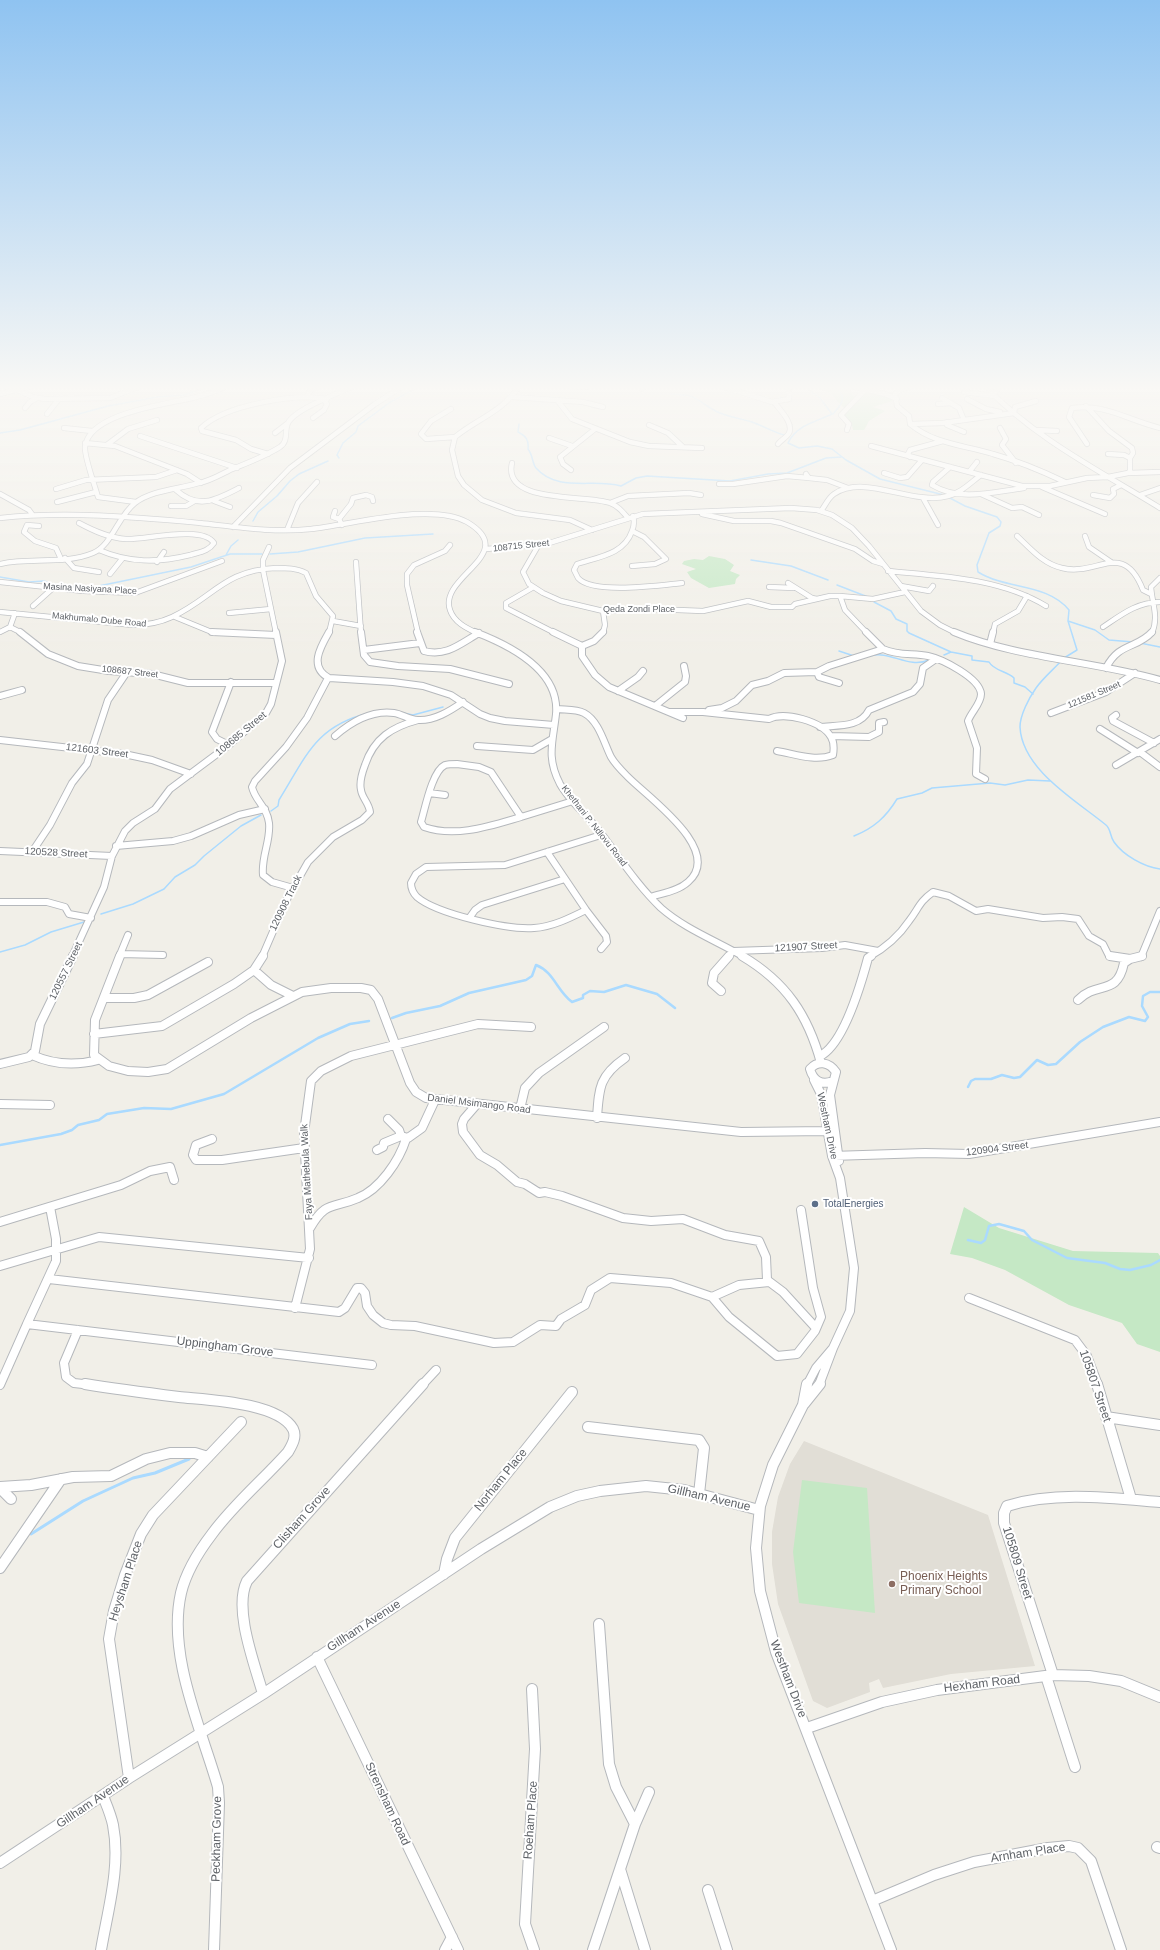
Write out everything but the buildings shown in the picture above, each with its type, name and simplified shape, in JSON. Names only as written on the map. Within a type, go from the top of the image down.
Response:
[{"type":"street","points":[[92,477],[98,497],[136,502]]},
{"type":"street","points":[[56,489],[76,482],[156,477]]},
{"type":"street","points":[[190,477],[201,483]]},
{"type":"street","points":[[0,564],[12,561],[63,559],[86,556],[99,550],[111,537],[122,516],[136,502],[151,495],[176,490],[215,477]]},
{"type":"street","points":[[233,527],[281,477]]},
{"type":"street","points":[[458,477],[466,487],[480,499],[499,508],[516,513],[564,518],[582,524],[592,530]]},
{"type":"street","points":[[513,477],[522,488],[534,494],[610,503],[624,510],[628,518]]},
{"type":"street","points":[[719,484],[735,486],[782,477]]},
{"type":"street","points":[[815,477],[848,488],[875,489],[923,498],[938,498],[954,495],[1002,492],[1097,477],[1112,477]]},
{"type":"street","points":[[897,477],[907,477]]},
{"type":"street","points":[[939,477],[932,484],[941,490],[954,495]]},
{"type":"street","points":[[954,495],[978,477]]},
{"type":"street","points":[[988,477],[1014,484],[1041,486],[1105,514]]},
{"type":"street","points":[[1053,477],[1066,482]]},
{"type":"street","points":[[1108,478],[1140,495],[1160,508]]},
{"type":"street","points":[[288,530],[296,505],[302,496],[317,482]]},
{"type":"street","points":[[1093,496],[1110,498],[1114,494],[1113,489],[1122,485]]},
{"type":"street","points":[[214,501],[238,488]]},
{"type":"street","points":[[848,488],[832,494],[821,511],[833,515],[848,527],[883,564],[922,612],[942,626],[990,644],[1135,673],[1160,680]]},
{"type":"street","points":[[1140,495],[1160,488]]},
{"type":"street","points":[[176,490],[184,498],[193,502]]},
{"type":"street","points":[[57,502],[96,492]]},
{"type":"street","points":[[610,503],[628,496],[689,493],[701,495]]},
{"type":"street","points":[[0,494],[29,510],[32,514]]},
{"type":"street","points":[[981,494],[1012,508],[1022,507],[1039,515]]},
{"type":"street","points":[[338,519],[351,504],[353,498],[369,495],[372,497],[373,501]]},
{"type":"street","points":[[923,498],[938,525]]},
{"type":"street","points":[[171,506],[182,506],[193,502],[214,501],[230,507]]},
{"type":"street","name":"108715 Street","points":[[486,550],[538,546],[633,516],[659,513],[791,508],[821,511]]},
{"type":"street","points":[[335,511],[333,517],[338,519],[342,525]]},
{"type":"street","points":[[696,512],[710,517],[734,521],[771,521],[781,523],[855,549],[872,561],[883,564]]},
{"type":"street","points":[[0,518],[32,514],[75,513],[233,527],[288,530],[342,525],[411,515],[443,516],[465,521],[475,527],[485,539],[486,550]]},
{"type":"street","points":[[633,516],[632,532],[628,541],[621,548],[577,564],[574,570],[577,576],[587,584],[607,588],[682,583]]},
{"type":"street","points":[[79,523],[111,537],[138,539],[169,534],[206,537],[214,543],[206,550],[171,560],[157,562],[122,559],[99,550]]},
{"type":"street","points":[[582,524],[602,526]]},
{"type":"street","points":[[39,526],[27,525],[24,532],[35,541],[56,548],[63,559],[74,568],[98,572]]},
{"type":"street","points":[[632,532],[642,535],[665,556],[666,559],[664,562],[632,566]]},
{"type":"street","points":[[1017,536],[1046,561],[1061,569],[1075,569],[1111,562]]},
{"type":"street","points":[[1085,536],[1089,547],[1111,562],[1130,568],[1138,575],[1143,590],[1151,594]]},
{"type":"street","points":[[450,545],[445,551],[414,565],[407,574],[407,585],[420,643],[424,651],[439,654],[479,633]]},
{"type":"street","points":[[538,546],[524,572],[526,580],[532,588],[509,600],[506,603],[506,608],[582,646],[596,640],[603,633],[605,624],[603,611]]},
{"type":"street","points":[[263,570],[263,560],[269,547]]},
{"type":"street","name":"Khethani P. Ndlovu Road","points":[[486,550],[479,561],[452,589],[448,599],[450,612],[454,619],[463,625],[507,645],[536,668],[552,687],[556,696],[557,709],[550,758],[553,770],[561,786],[651,897],[676,919],[733,951],[763,970],[794,1001],[811,1029],[821,1060]]},
{"type":"street","points":[[157,562],[162,557],[164,552]]},
{"type":"street","points":[[110,574],[122,559]]},
{"type":"street","name":"Masina Nasiyana Place","points":[[0,582],[53,588],[123,593],[140,592],[222,561]]},
{"type":"street","points":[[356,562],[360,626],[366,659],[373,664],[450,669],[509,684]]},
{"type":"street","name":"Makhumalo Dube Road","points":[[0,612],[139,626],[156,623],[175,617],[206,597],[226,581],[245,573],[263,570],[297,569],[304,572],[321,602],[333,616],[333,621]]},
{"type":"street","name":"108685 Street","points":[[112,856],[116,846],[128,827],[155,809],[167,792],[229,745],[266,713],[271,704],[276,683],[280,675],[282,661],[263,570]]},
{"type":"street","points":[[888,570],[956,579],[1027,596],[1039,600],[1046,606]]},
{"type":"street","points":[[1106,668],[1111,656],[1126,646],[1141,641],[1150,635],[1156,625],[1151,588],[1160,578]]},
{"type":"street","points":[[788,584],[812,598],[817,599]]},
{"type":"street","points":[[901,586],[914,587],[929,591],[933,586]]},
{"type":"street","points":[[769,587],[795,588]]},
{"type":"street","points":[[33,606],[53,588]]},
{"type":"street","name":"Qeda Zondi Place","points":[[532,588],[561,601],[603,611],[652,609],[703,611],[748,601],[771,607],[792,607],[795,604],[830,596],[873,599],[905,592]]},
{"type":"street","points":[[840,596],[840,599],[861,628],[878,642],[883,649]]},
{"type":"street","points":[[990,644],[995,624],[1018,611],[1027,596]]},
{"type":"street","points":[[1104,627],[1128,611],[1144,603],[1153,601],[1160,602]]},
{"type":"street","points":[[229,613],[271,609]]},
{"type":"street","points":[[0,632],[10,627],[15,613]]},
{"type":"street","points":[[175,617],[215,633],[276,635]]},
{"type":"street","points":[[360,626],[333,621],[316,656],[317,665],[323,674],[328,678],[415,686],[450,695],[480,714],[492,719],[554,725]]},
{"type":"street","name":"108687 Street","points":[[10,627],[25,634],[43,651],[65,662],[88,668],[152,674],[188,683],[276,683]]},
{"type":"street","points":[[364,650],[420,643]]},
{"type":"street","points":[[582,646],[582,656],[595,675],[602,682],[618,691],[683,718]]},
{"type":"street","points":[[698,712],[722,708],[736,701],[752,685],[768,681],[784,672],[817,672],[829,666],[883,649],[895,653],[926,656],[936,659],[966,674],[980,688],[981,696],[968,721],[977,748],[976,774],[977,776],[985,779]]},
{"type":"street","points":[[820,727],[846,725],[854,722],[865,717],[868,711],[913,692],[920,684],[923,668],[936,659]]},
{"type":"street","points":[[655,706],[685,682],[686,676],[684,666]]},
{"type":"street","points":[[618,691],[638,677],[643,671]]},
{"type":"street","points":[[32,852],[50,825],[72,783],[87,764],[105,706],[111,694],[127,672]]},
{"type":"street","points":[[817,672],[820,677],[839,683]]},
{"type":"street","name":"121581 Street","points":[[1051,713],[1106,692],[1123,683],[1135,673]]},
{"type":"street","points":[[293,888],[272,882],[262,875],[262,863],[269,831],[265,810],[252,791],[252,785],[286,747],[307,718],[328,678]]},
{"type":"street","points":[[229,745],[217,738],[212,732],[212,729],[232,682]]},
{"type":"street","points":[[0,696],[22,690]]},
{"type":"street","points":[[335,736],[349,724],[362,717],[391,713],[418,720],[449,712],[463,702]]},
{"type":"street","points":[[557,709],[580,712],[588,716],[616,764],[646,794],[672,815],[690,842],[698,863],[690,881],[684,886],[651,897]]},
{"type":"street","points":[[669,712],[698,712],[769,719],[777,714],[805,720],[820,727],[831,736],[834,754],[828,757],[816,758],[777,751]]},
{"type":"street","points":[[1116,715],[1112,718],[1112,720],[1154,743]]},
{"type":"street","name":"120908 Track","points":[[94,1034],[162,1026],[222,991],[254,970],[264,954],[280,912],[314,854],[333,837],[362,820],[370,812],[369,806],[361,793],[361,786],[368,754],[373,744],[392,730],[418,720]]},
{"type":"street","points":[[831,736],[873,736],[879,732],[879,723],[884,722]]},
{"type":"street","points":[[1100,729],[1160,767]]},
{"type":"street","points":[[1116,765],[1139,753],[1160,739]]},
{"type":"street","name":"121603 Street","points":[[0,740],[92,750],[145,758],[191,774]]},
{"type":"street","points":[[478,746],[533,750],[552,740]]},
{"type":"street","points":[[521,817],[496,777],[486,769],[457,764],[445,765],[438,771],[429,793],[421,822],[424,827],[430,829],[474,830],[521,817],[573,801]]},
{"type":"street","points":[[429,793],[445,795]]},
{"type":"street","points":[[116,846],[173,840],[191,836],[239,815],[265,810]]},
{"type":"street","points":[[586,910],[536,928],[527,928],[470,917],[449,911],[417,897],[412,891],[411,884],[416,873],[426,867],[505,865],[601,835]]},
{"type":"street","name":"120528 Street","points":[[0,851],[112,856]]},
{"type":"street","points":[[547,852],[586,910],[606,936],[607,942],[601,949]]},
{"type":"street","name":"120557 Street","points":[[32,1055],[35,1051],[40,1024],[91,918],[104,887],[112,856]]},
{"type":"street","points":[[470,917],[475,910],[482,905],[565,879]]},
{"type":"street","points":[[821,1060],[835,1069],[836,1076],[833,1081],[826,1083],[814,1080],[810,1075],[810,1069],[828,1052],[844,1026],[860,988],[866,962],[872,955],[885,948],[909,922],[923,898],[933,892],[949,896],[976,911],[988,909],[1045,918],[1062,917],[1078,919],[1089,936],[1104,944],[1109,956],[1130,959],[1142,957],[1149,935],[1160,911]]},
{"type":"street","points":[[0,902],[47,902],[65,907],[69,914],[91,918]]},
{"type":"street","points":[[0,1064],[32,1055],[49,1062],[66,1065],[85,1064],[98,1060],[94,1055],[95,1020],[105,998],[128,935]]},
{"type":"street","name":"121907 Street","points":[[733,951],[822,948],[846,945],[878,951]]},
{"type":"street","points":[[721,991],[712,983],[712,977],[733,951]]},
{"type":"street","points":[[120,954],[163,955]]},
{"type":"street","points":[[1078,1000],[1081,996],[1094,989],[1104,988],[1118,982],[1122,976],[1124,963],[1130,959]]},
{"type":"street","points":[[105,998],[134,998],[148,995],[208,962]]},
{"type":"street","points":[[254,970],[271,985],[294,996]]},
{"type":"street","name":"Daniel Msimango Road","points":[[98,1060],[129,1071],[156,1072],[167,1069],[251,1018],[294,996],[312,990],[331,988],[360,988],[371,990],[378,999],[408,1078],[416,1092],[422,1097],[435,1100],[597,1118],[752,1133],[827,1131]]},
{"type":"street","name":"Faya Mathebula Walk","points":[[295,1308],[309,1258],[310,1228],[304,1148],[306,1104],[309,1086],[316,1076],[338,1061],[350,1056],[396,1045],[431,1034],[478,1024],[531,1027]]},
{"type":"street","points":[[520,1109],[523,1092],[530,1081],[555,1060],[604,1027]]},
{"type":"street","points":[[597,1118],[599,1094],[604,1075],[625,1058]]},
{"type":"street","name":"Westham Drive","points":[[814,1080],[821,1094],[827,1131],[839,1173],[854,1268],[854,1280],[849,1311],[833,1348],[821,1384],[815,1394],[804,1404],[773,1464],[764,1487],[759,1510],[757,1558],[759,1585],[766,1620],[776,1652],[807,1728],[891,1950]]},
{"type":"street","name":"Westham Drive","points":[[833,1081],[830,1095],[835,1156]]},
{"type":"street","points":[[377,1150],[383,1147],[384,1143],[404,1137],[422,1128],[435,1100]]},
{"type":"street","points":[[0,1104],[50,1104]]},
{"type":"street","points":[[477,1104],[464,1119],[462,1124],[462,1132],[480,1154],[497,1165],[517,1182],[525,1184],[539,1193],[545,1192],[562,1196],[623,1218],[651,1221],[683,1219],[725,1235],[759,1241],[766,1257],[767,1280],[783,1292],[816,1328]]},
{"type":"street","points":[[388,1119],[404,1137]]},
{"type":"street","name":"120904 Street","points":[[835,1156],[988,1152],[1160,1122]]},
{"type":"street","points":[[310,1228],[316,1216],[325,1206],[358,1198],[371,1191],[396,1160],[404,1137]]},
{"type":"street","points":[[212,1139],[196,1146],[193,1155],[196,1160],[209,1161],[304,1148]]},
{"type":"street","points":[[0,1222],[121,1185],[136,1176],[156,1168],[170,1167],[174,1180]]},
{"type":"street","points":[[0,1385],[27,1324],[49,1280],[56,1261],[56,1249],[50,1207]]},
{"type":"street","points":[[49,1280],[339,1312],[345,1308],[357,1288],[361,1288],[365,1293],[367,1306],[373,1315],[383,1323],[415,1326],[494,1343],[513,1342],[540,1325],[556,1326],[559,1324],[561,1319],[585,1305],[591,1290],[610,1278],[671,1283],[712,1298],[729,1318],[778,1356],[798,1354],[816,1328],[821,1317],[813,1288],[801,1210]]},
{"type":"street","points":[[0,1266],[91,1238],[108,1237],[309,1258]]},
{"type":"street","points":[[712,1298],[726,1289],[746,1282],[769,1282]]},
{"type":"street","name":"105807 Street","points":[[969,1298],[1071,1337],[1080,1343],[1089,1360],[1131,1499]]},
{"type":"street","name":"Uppingham Grove","points":[[27,1324],[372,1365]]},
{"type":"street","name":"Peckham Grove","points":[[78,1330],[64,1368],[66,1377],[74,1382],[179,1397],[227,1401],[273,1413],[284,1420],[293,1430],[294,1442],[288,1452],[215,1528],[190,1571],[178,1605],[182,1657],[201,1731],[213,1768],[219,1803],[214,1950]]},
{"type":"street","name":"Westham Drive","points":[[804,1404],[805,1391],[811,1375],[833,1348]]},
{"type":"street","name":"Clisham Grove","points":[[262,1694],[243,1611],[243,1591],[246,1582],[436,1370]]},
{"type":"street","name":"Norham Place","points":[[444,1574],[450,1549],[455,1538],[572,1392]]},
{"type":"street","points":[[1106,1417],[1160,1425]]},
{"type":"street","name":"Heysham Place","points":[[129,1778],[110,1656],[110,1633],[114,1611],[134,1551],[147,1524],[164,1501],[241,1422]]},
{"type":"street","points":[[588,1427],[699,1440],[704,1448],[699,1494]]},
{"type":"street","points":[[0,1487],[31,1486],[61,1479],[111,1476],[148,1457],[163,1453],[186,1452],[208,1457]]},
{"type":"street","points":[[0,1568],[61,1479]]},
{"type":"street","name":"Gillham Avenue","points":[[0,1863],[201,1731],[262,1694],[522,1523],[550,1507],[577,1496],[600,1491],[646,1486],[684,1490],[759,1510]]},
{"type":"street","points":[[0,1487],[11,1499]]},
{"type":"street","name":"105809 Street","points":[[1075,1767],[1010,1545],[1004,1523],[1004,1513],[1008,1506],[1020,1501],[1131,1499],[1160,1502]]},
{"type":"street","points":[[599,1624],[609,1764],[616,1787],[635,1824]]},
{"type":"street","name":"Strensham Road","points":[[317,1657],[458,1950]]},
{"type":"street","name":"Hexham Road","points":[[807,1728],[882,1702],[937,1690],[1049,1675],[1089,1676],[1120,1681],[1160,1697]]},
{"type":"street","name":"Roeham Place","points":[[532,1689],[535,1749],[526,1924],[528,1936],[534,1950]]},
{"type":"street","points":[[593,1950],[635,1824],[649,1792]]},
{"type":"street","points":[[101,1950],[114,1871],[116,1848],[112,1821],[103,1796]]},
{"type":"street","name":"Arnham Place","points":[[872,1901],[934,1875],[974,1862],[1048,1848],[1069,1846],[1078,1848],[1091,1861],[1121,1950]]},
{"type":"street","points":[[620,1869],[645,1950]]},
{"type":"street","points":[[708,1890],[727,1950]]},
{"type":"street","points":[[445,1950],[452,1937]]},
{"type":"shaded area","name":"Phoenix Heights Primary School","points":[[804,1441],[988,1515],[1035,1666],[951,1674],[883,1688],[879,1679],[869,1683],[870,1692],[827,1708],[813,1701],[778,1604],[772,1564],[772,1532],[778,1497],[790,1464]]},
{"type":"green space","points":[[709,556],[725,559],[734,565],[730,571],[740,575],[736,579],[735,584],[709,588],[691,578],[687,572],[696,569],[682,564],[684,561],[694,559],[703,560]]},
{"type":"green space","points":[[964,1207],[999,1228],[1073,1251],[1158,1253],[1160,1256],[1160,1352],[1137,1344],[1122,1323],[1069,1305],[1005,1270],[972,1258],[950,1254]]},
{"type":"green space","points":[[802,1480],[867,1488],[875,1613],[799,1603],[793,1552]]},
{"type":"waterway","points":[[253,521],[258,512],[277,496],[295,477]]},
{"type":"waterway","points":[[548,477],[565,483],[599,483],[621,486],[636,478],[642,477]]},
{"type":"waterway","points":[[664,477],[730,481],[752,477]]},
{"type":"waterway","points":[[876,477],[944,495]]},
{"type":"waterway","points":[[948,497],[965,506],[997,517],[1001,522],[1000,526],[989,533],[977,565],[978,572],[1001,582],[1050,595],[1060,601],[1069,610],[1068,621]]},
{"type":"waterway","points":[[270,554],[298,552],[365,538],[433,534]]},
{"type":"waterway","points":[[226,555],[231,546],[238,540]]},
{"type":"waterway","points":[[0,577],[29,582],[44,581],[53,585],[89,588],[191,567],[230,554],[262,554]]},
{"type":"waterway","points":[[751,560],[791,566],[828,580]]},
{"type":"waterway","points":[[837,585],[868,597]]},
{"type":"waterway","points":[[874,602],[891,611],[896,619],[907,624],[907,631],[909,633],[951,652]]},
{"type":"waterway","points":[[1064,658],[1077,650],[1068,621]]},
{"type":"waterway","points":[[1068,621],[1095,630],[1109,640],[1133,642]]},
{"type":"waterway","points":[[1140,643],[1160,647]]},
{"type":"waterway","points":[[839,651],[854,656]]},
{"type":"waterway","points":[[944,655],[951,652]]},
{"type":"waterway","points":[[951,652],[972,656],[972,660],[989,662],[997,669],[1014,678],[1014,683],[1025,687],[1033,694]]},
{"type":"waterway","points":[[870,656],[885,655],[914,662],[929,660]]},
{"type":"waterway","points":[[1033,694],[1039,684],[1061,661]]},
{"type":"waterway","points":[[1033,694],[1025,707],[1020,722],[1020,727],[1023,743],[1030,757],[1040,771],[1067,795],[1106,825],[1113,840],[1128,856],[1147,866],[1160,869]]},
{"type":"waterway","points":[[403,713],[413,715],[443,707]]},
{"type":"waterway","points":[[271,811],[278,806],[279,800],[314,745],[336,726],[369,713]]},
{"type":"waterway","points":[[854,836],[873,826],[884,817],[897,799],[922,793],[932,788],[990,783],[1005,785],[1028,780],[1050,781]]},
{"type":"waterway","points":[[101,914],[133,904],[164,889],[175,877],[195,865],[241,826],[261,815]]},
{"type":"waterway","points":[[0,952],[25,945],[51,932],[84,922]]},
{"type":"waterway","points":[[392,1018],[406,1013],[440,1006],[469,993],[526,980],[532,976],[536,965],[547,972],[567,998],[572,1002],[583,998],[583,995],[590,991],[604,992],[626,985],[657,994],[675,1008]]},
{"type":"waterway","points":[[968,1087],[971,1081],[975,1079],[991,1079],[1002,1075],[1014,1078],[1020,1077],[1037,1060],[1048,1065],[1056,1064],[1080,1042],[1103,1027],[1129,1017],[1145,1021],[1148,1017],[1142,1006],[1143,996],[1150,992],[1160,992]]},
{"type":"waterway","points":[[0,1145],[61,1134],[72,1130],[78,1125],[99,1120],[107,1114],[144,1108],[171,1109],[224,1094],[318,1038],[350,1024],[369,1021]]},
{"type":"waterway","points":[[968,1240],[981,1243],[985,1240],[989,1226],[999,1224],[1024,1231],[1032,1240],[1067,1258],[1105,1263],[1120,1269],[1130,1270],[1151,1265],[1160,1260]]},
{"type":"waterway","points":[[31,1534],[83,1501],[133,1478],[155,1473],[189,1459]]},
{"type":"place","name":"TotalEnergies","points":[[815,1204]]},
{"type":"place","name":"Phoenix Heights Primary School","points":[[892,1584]]}]
